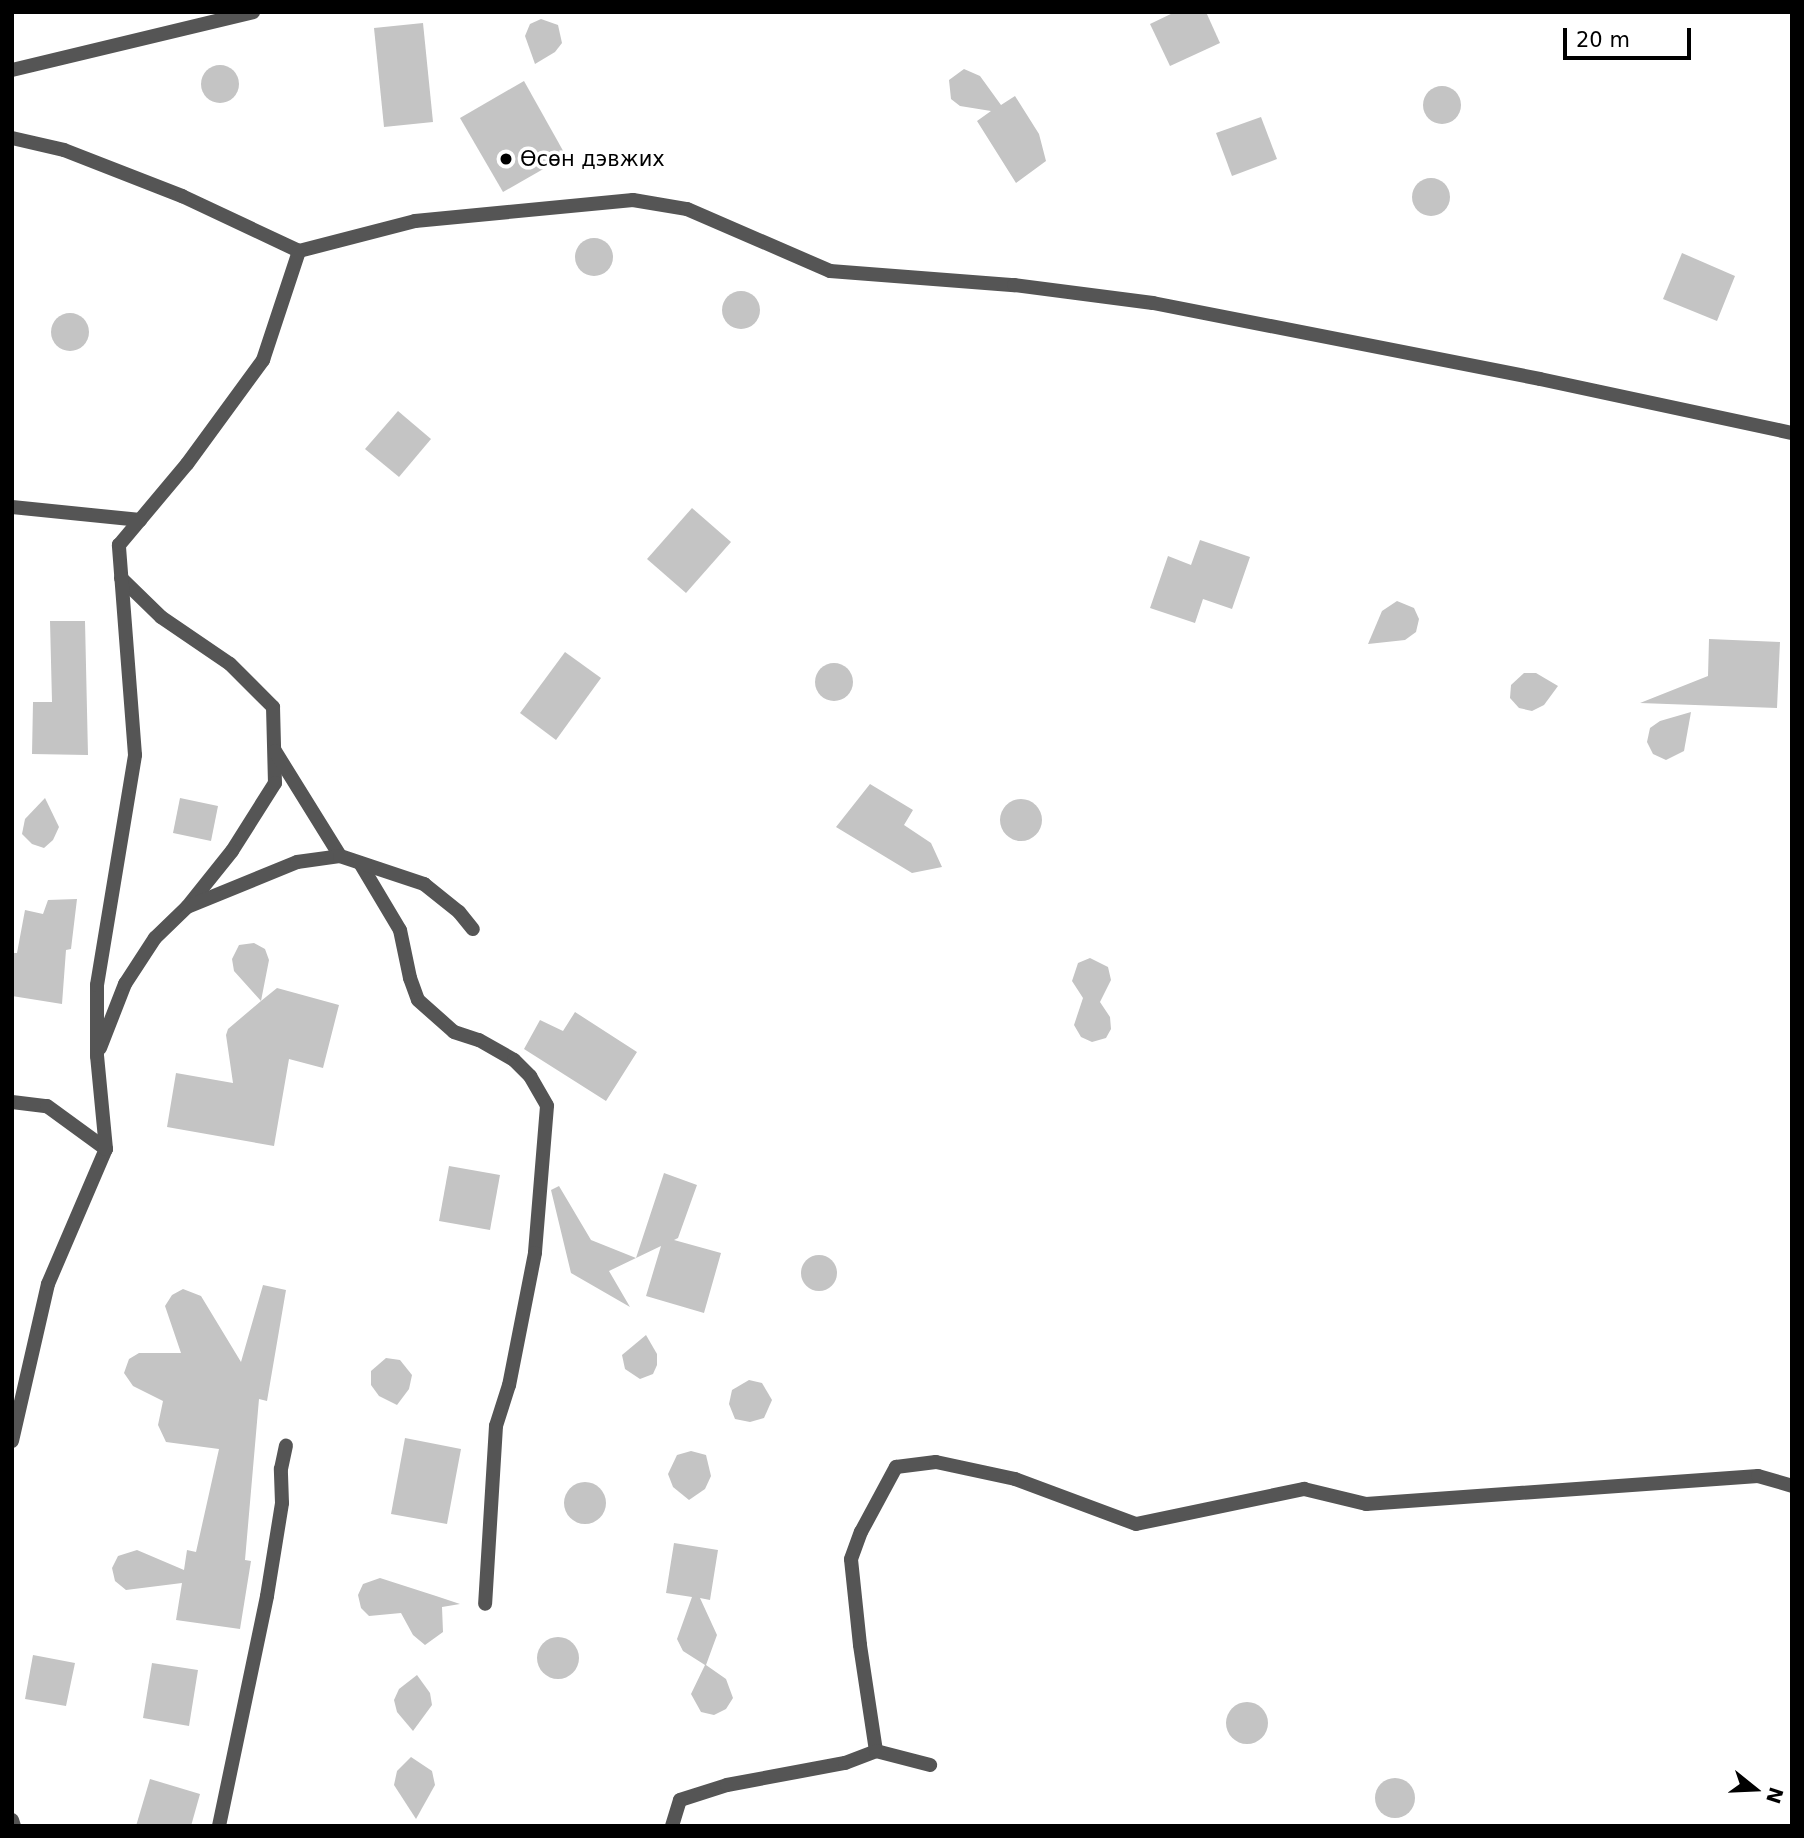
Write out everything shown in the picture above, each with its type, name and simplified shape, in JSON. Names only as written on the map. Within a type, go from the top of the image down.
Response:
[{"type":"street","points":[[12,70],[253,12]]},
{"type":"street","points":[[12,138],[64,150],[182,196],[299,251],[415,221],[633,200],[687,209],[830,271],[1014,285],[1153,303],[1540,379],[1792,433]]},
{"type":"street","points":[[12,1441],[48,1284],[106,1149],[97,1056],[97,985],[135,755],[120,545],[187,464],[263,360],[299,251]]},
{"type":"street","points":[[12,507],[140,520]]},
{"type":"street","points":[[97,1056],[125,984],[155,938],[187,907],[232,852],[275,783],[273,706],[230,664],[161,617],[121,578]]},
{"type":"street","points":[[274,750],[340,856]]},
{"type":"street","points":[[187,907],[297,862],[340,856],[424,884],[460,912],[473,929]]},
{"type":"street","points":[[360,863],[400,930],[410,978],[418,1000],[454,1032],[479,1040],[514,1060],[530,1076],[547,1106],[536,1253],[509,1385],[496,1426],[485,1604]]},
{"type":"street","points":[[12,1102],[47,1106],[106,1149]]},
{"type":"street","points":[[219,1826],[267,1596],[282,1503],[281,1469],[286,1446]]},
{"type":"street","points":[[876,1751],[860,1645],[851,1559],[866,1521],[896,1467],[936,1462],[1015,1479],[1136,1524],[1304,1489],[1366,1504],[1758,1476],[1792,1486]]},
{"type":"street","points":[[672,1826],[680,1800],[727,1785],[845,1763],[876,1751],[930,1765]]},
{"type":"street","points":[[12,1820],[14,1826]]},
{"type":"building","points":[[1175,12],[1206,12],[1220,43],[1170,66],[1150,24]]},
{"type":"building","points":[[541,19],[558,25],[562,43],[555,52],[535,64],[525,36],[530,24]]},
{"type":"building","points":[[423,23],[433,122],[384,127],[374,28]]},
{"type":"building","points":[[220,65],[233,71],[239,84],[233,97],[220,103],[207,97],[201,84],[207,71]]},
{"type":"building","points":[[964,69],[980,76],[1001,105],[1015,96],[1039,134],[1046,161],[1016,183],[977,121],[991,111],[960,106],[951,99],[949,80]]},
{"type":"building","points":[[524,81],[566,156],[503,192],[460,118]]},
{"type":"building","points":[[1442,86],[1455,92],[1461,105],[1455,118],[1442,124],[1429,118],[1423,105],[1429,92]]},
{"type":"building","points":[[1261,117],[1277,159],[1232,176],[1216,133]]},
{"type":"building","points":[[1431,178],[1444,184],[1450,197],[1444,210],[1431,216],[1418,210],[1412,197],[1418,184]]},
{"type":"building","points":[[594,238],[607,244],[613,257],[607,270],[594,276],[581,270],[575,257],[581,244]]},
{"type":"building","points":[[1682,253],[1735,276],[1717,321],[1663,299]]},
{"type":"building","points":[[741,291],[754,297],[760,310],[754,323],[741,329],[728,323],[722,310],[728,297]]},
{"type":"building","points":[[70,313],[83,319],[89,332],[83,345],[70,351],[57,345],[51,332],[57,319]]},
{"type":"building","points":[[398,411],[431,439],[399,477],[365,449]]},
{"type":"building","points":[[692,508],[731,542],[686,593],[647,559]]},
{"type":"building","points":[[1200,540],[1250,557],[1232,609],[1203,599],[1195,623],[1150,608],[1168,556],[1191,565]]},
{"type":"building","points":[[1397,601],[1414,608],[1419,619],[1416,632],[1405,640],[1368,644],[1382,611]]},
{"type":"building","points":[[50,621],[85,621],[88,755],[32,754],[33,702],[52,702]]},
{"type":"building","points":[[1709,639],[1780,642],[1777,708],[1640,703],[1708,676]]},
{"type":"building","points":[[565,652],[601,678],[556,740],[520,713]]},
{"type":"building","points":[[834,663],[847,669],[853,682],[847,695],[834,701],[821,695],[815,682],[821,669]]},
{"type":"building","points":[[1524,673],[1536,673],[1558,686],[1544,705],[1532,711],[1519,708],[1510,698],[1511,685]]},
{"type":"building","points":[[1691,712],[1684,751],[1666,760],[1653,754],[1647,742],[1650,728],[1660,721]]},
{"type":"building","points":[[870,784],[913,810],[904,825],[931,843],[942,867],[912,873],[836,827]]},
{"type":"building","points":[[45,798],[59,827],[53,840],[44,848],[32,844],[22,834],[25,819]]},
{"type":"building","points":[[180,798],[218,806],[211,841],[173,833]]},
{"type":"building","points":[[1021,799],[1036,805],[1042,820],[1036,835],[1021,841],[1006,835],[1000,820],[1006,805]]},
{"type":"building","points":[[77,899],[71,949],[66,950],[62,1004],[12,996],[12,953],[17,953],[25,910],[43,914],[48,900]]},
{"type":"building","points":[[254,943],[265,949],[269,960],[261,1001],[234,971],[232,959],[239,945]]},
{"type":"building","points":[[1090,958],[1108,967],[1111,980],[1100,1002],[1110,1017],[1111,1029],[1106,1038],[1092,1042],[1081,1037],[1074,1025],[1083,998],[1072,981],[1078,963]]},
{"type":"building","points":[[277,988],[339,1005],[323,1068],[289,1059],[274,1146],[167,1127],[176,1073],[233,1083],[226,1035],[228,1029]]},
{"type":"building","points":[[575,1012],[637,1052],[606,1101],[524,1049],[540,1020],[563,1031]]},
{"type":"building","points":[[449,1166],[500,1175],[490,1230],[439,1221]]},
{"type":"building","points":[[664,1173],[697,1185],[678,1238],[674,1240],[721,1253],[704,1313],[646,1296],[661,1246],[636,1258]]},
{"type":"building","points":[[559,1186],[591,1240],[636,1258],[609,1271],[630,1307],[571,1273],[551,1190]]},
{"type":"building","points":[[819,1255],[832,1260],[837,1273],[832,1286],[819,1291],[806,1286],[801,1273],[806,1260]]},
{"type":"building","points":[[263,1285],[286,1290],[267,1401],[259,1399],[245,1560],[251,1561],[240,1629],[176,1620],[182,1583],[126,1590],[115,1581],[112,1568],[118,1556],[137,1550],[184,1570],[187,1550],[196,1552],[219,1449],[166,1442],[158,1425],[163,1401],[133,1386],[124,1373],[129,1359],[139,1353],[181,1353],[165,1306],[172,1295],[183,1289],[201,1296],[241,1362]]},
{"type":"building","points":[[646,1335],[657,1354],[657,1365],[653,1374],[640,1379],[625,1369],[622,1355]]},
{"type":"building","points":[[386,1358],[400,1360],[412,1375],[409,1389],[397,1405],[379,1396],[371,1385],[371,1371]]},
{"type":"building","points":[[749,1380],[762,1383],[772,1400],[764,1418],[750,1422],[735,1419],[729,1404],[732,1390]]},
{"type":"building","points":[[405,1438],[461,1449],[447,1524],[391,1514]]},
{"type":"building","points":[[691,1451],[706,1455],[711,1476],[705,1489],[689,1500],[673,1487],[668,1474],[677,1455]]},
{"type":"building","points":[[585,1482],[600,1488],[606,1503],[600,1518],[585,1524],[570,1518],[564,1503],[570,1488]]},
{"type":"building","points":[[674,1543],[718,1550],[710,1600],[700,1598],[717,1635],[706,1665],[726,1679],[733,1698],[726,1709],[714,1715],[701,1712],[691,1694],[705,1665],[683,1651],[677,1639],[692,1597],[666,1593]]},
{"type":"building","points":[[380,1578],[460,1604],[442,1607],[443,1632],[425,1645],[413,1635],[401,1613],[369,1616],[361,1608],[358,1595],[363,1584]]},
{"type":"building","points":[[558,1637],[573,1643],[579,1658],[573,1673],[558,1679],[543,1673],[537,1658],[543,1643]]},
{"type":"building","points":[[33,1655],[75,1663],[66,1706],[25,1699]]},
{"type":"building","points":[[152,1663],[198,1670],[189,1726],[143,1718]]},
{"type":"building","points":[[417,1675],[430,1693],[432,1705],[413,1731],[397,1712],[394,1700],[399,1689]]},
{"type":"building","points":[[1247,1702],[1262,1708],[1268,1723],[1262,1738],[1247,1744],[1232,1738],[1226,1723],[1232,1708]]},
{"type":"building","points":[[411,1757],[432,1771],[435,1785],[416,1819],[394,1785],[397,1771]]},
{"type":"building","points":[[1395,1778],[1403,1779],[1409,1784],[1414,1790],[1414,1806],[1409,1812],[1403,1817],[1395,1818],[1387,1817],[1381,1812],[1376,1806],[1375,1798],[1376,1790],[1381,1784],[1387,1779]]},
{"type":"building","points":[[150,1779],[200,1794],[191,1826],[136,1826]]},
{"type":"place","name":"Өсөн дэвжих","points":[[506,159]]}]
